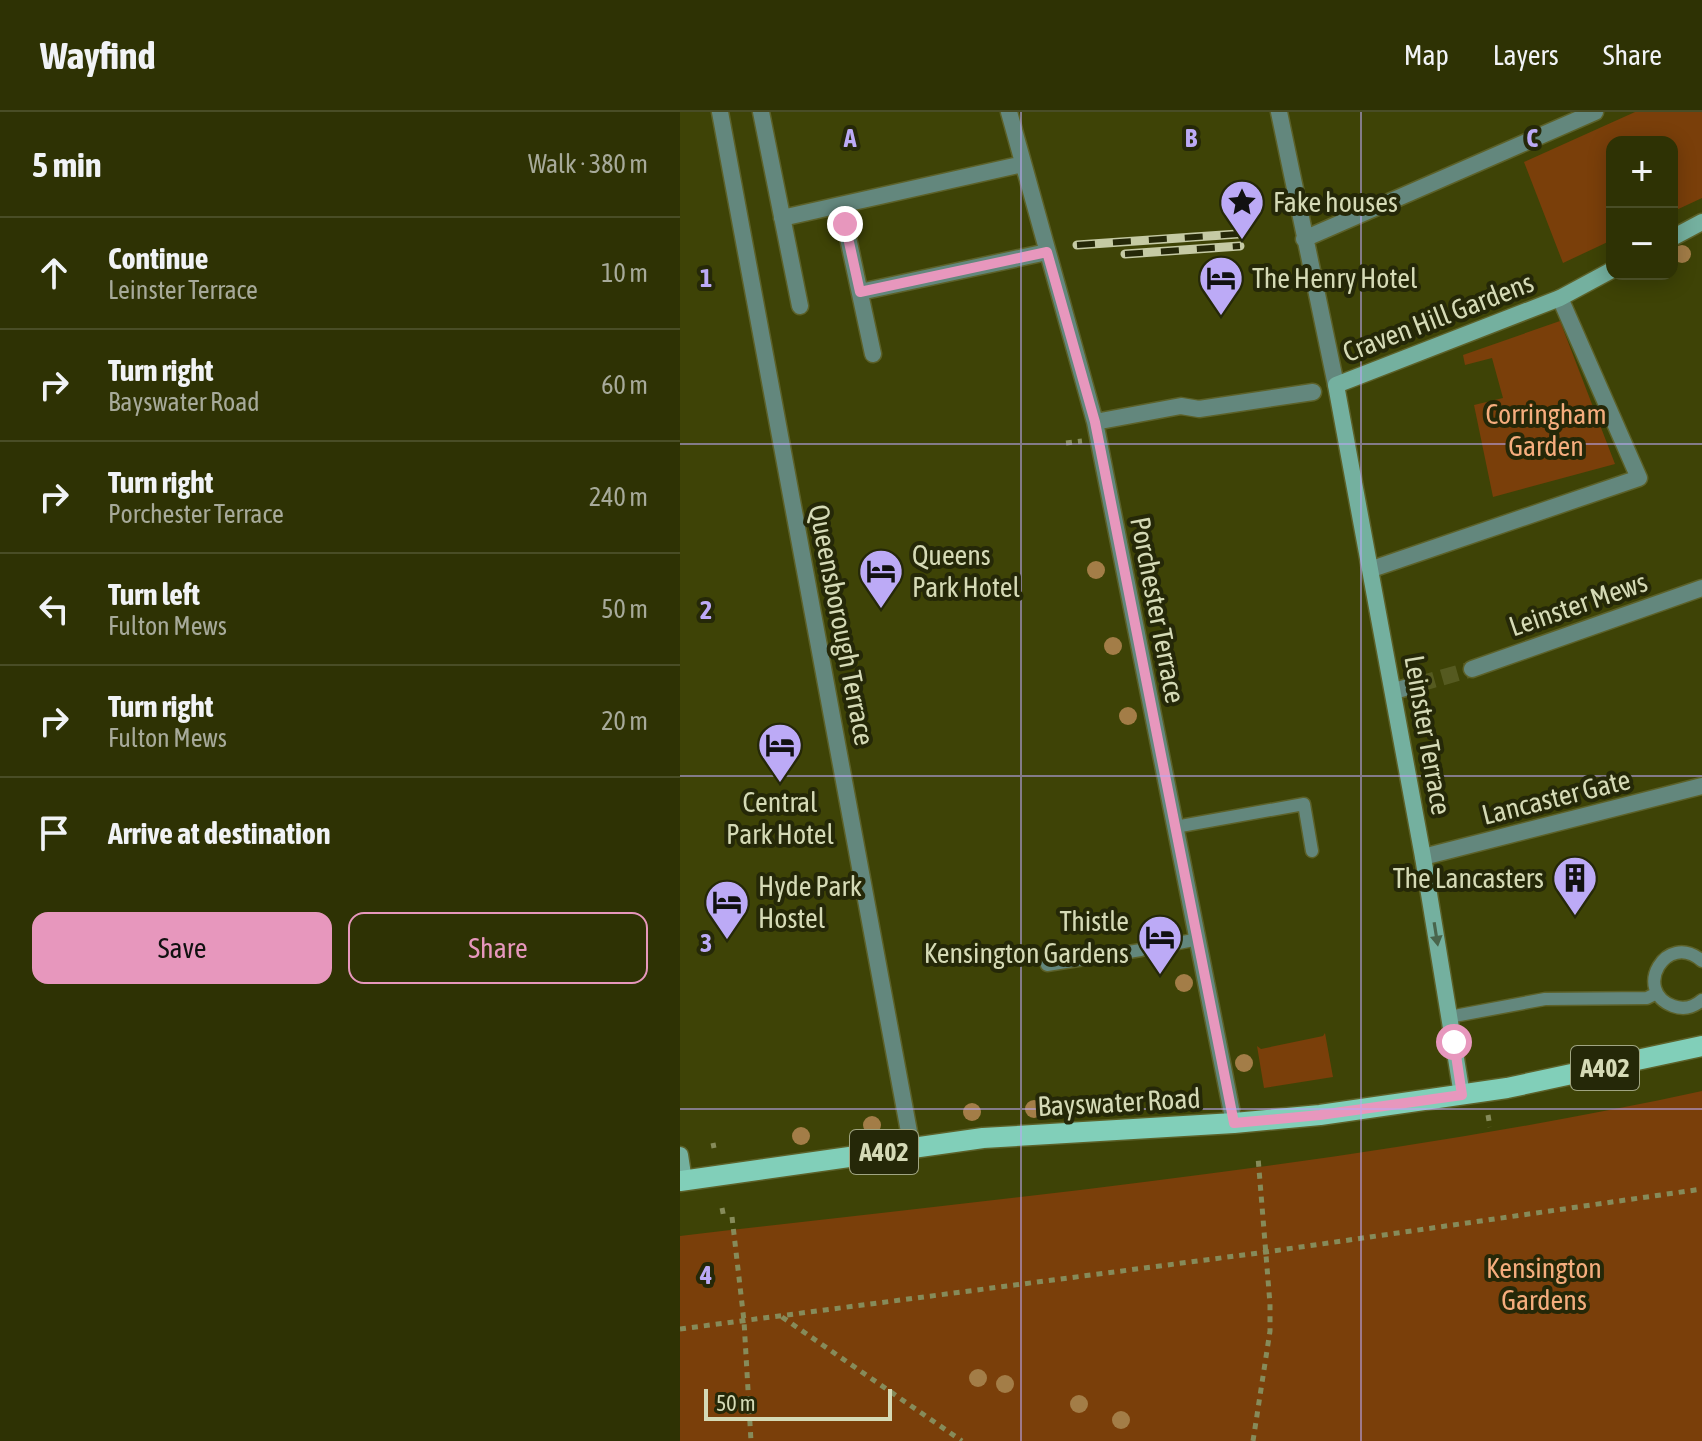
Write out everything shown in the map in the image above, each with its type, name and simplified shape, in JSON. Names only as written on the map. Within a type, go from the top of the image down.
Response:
[{"type":"main road","points":[[1678,235],[1702,222]]},
{"type":"main road","points":[[1560,298],[1606,273]]},
{"type":"main road","name":"Craven Hill Gardens","points":[[1336,385],[1560,298]]},
{"type":"main road","name":"Leinster Terrace","points":[[1336,385],[1394,691],[1462,1095]]},
{"type":"main road","name":"Bayswater Road","points":[[682,1181],[1039,1133],[1234,1123],[1320,1115],[1551,1079],[1702,1046]]},
{"type":"main road","points":[[680,1155],[682,1181]]},
{"type":"street","name":"Queensborough Terrace","points":[[720,112],[912,1148]]},
{"type":"street","points":[[761,112],[800,306]]},
{"type":"street","name":"Porchester Terrace","points":[[1009,112],[1095,422],[1234,1123]]},
{"type":"street","points":[[1279,112],[1336,385]]},
{"type":"street","points":[[1304,239],[1595,112]]},
{"type":"street","points":[[782,218],[1023,164]]},
{"type":"street","points":[[845,224],[873,354]]},
{"type":"street","points":[[860,292],[1047,252]]},
{"type":"street","name":"Craven Hill Gardens","points":[[1372,569],[1639,478],[1560,298]]},
{"type":"street","points":[[1095,422],[1181,406],[1199,409],[1313,392]]},
{"type":"street","name":"Leinster Mews","points":[[1472,669],[1702,588]]},
{"type":"street","points":[[1394,691],[1419,684]]},
{"type":"street","name":"Lancaster Gate","points":[[1423,857],[1702,786]]},
{"type":"lane","points":[[1175,827],[1304,804],[1312,851]]},
{"type":"lane","points":[[1159,947],[1198,939]]},
{"type":"lane","points":[[1047,965],[1141,950]]},
{"type":"lane","points":[[1702,961],[1681,952],[1664,959],[1654,975],[1657,993],[1662,1001],[1688,1008],[1702,1000]]},
{"type":"lane","points":[[1449,1017],[1537,1000],[1647,998],[1657,993]]},
{"type":"path","points":[[1066,443],[1081,441]]},
{"type":"path","points":[[1488,1115],[1490,1127]]},
{"type":"path","points":[[1253,1441],[1270,1331],[1258,1157]]},
{"type":"path","points":[[680,1329],[1266,1252],[1702,1189]]},
{"type":"path","points":[[722,1208],[724,1218]]},
{"type":"path","points":[[732,1217],[744,1321],[751,1441]]},
{"type":"path","points":[[780,1316],[962,1441]]},
{"type":"green space","points":[[1635,112],[1702,112],[1702,198],[1678,209],[1678,136],[1606,136],[1606,243],[1563,263],[1524,162]]},
{"type":"green space","name":"Corringham Garden","points":[[1560,321],[1615,464],[1493,497],[1474,405],[1503,398],[1492,358],[1465,365],[1463,355]]},
{"type":"green space","points":[[1325,1033],[1333,1077],[1264,1088],[1257,1046],[1261,1049],[1323,1036]]},
{"type":"green space","name":"Kensington Gardens","points":[[1702,1091],[1702,1441],[680,1441],[680,1236],[1065,1192],[1321,1158],[1575,1117]]},
{"type":"tunnel","points":[[1419,684],[1472,669]]},
{"type":"railway","points":[[1077,245],[1238,234]]},
{"type":"railway","points":[[1125,254],[1240,246]]},
{"type":"place","name":"Fake houses","points":[[1242,241]]},
{"type":"place","name":"The Henry Hotel","points":[[1221,317]]},
{"type":"place","name":"Queens Park Hotel","points":[[881,610]]},
{"type":"place","name":"Central Park Hotel","points":[[780,784]]},
{"type":"place","name":"The Lancasters","points":[[1575,917]]},
{"type":"place","name":"Hyde Park Hostel","points":[[727,941]]},
{"type":"place","name":"Thistle Kensington Gardens","points":[[1160,976]]},
{"type":"route","points":[[845,224],[860,292],[1047,252],[1095,422],[1234,1123],[1320,1115],[1462,1095],[1454,1042]]}]
